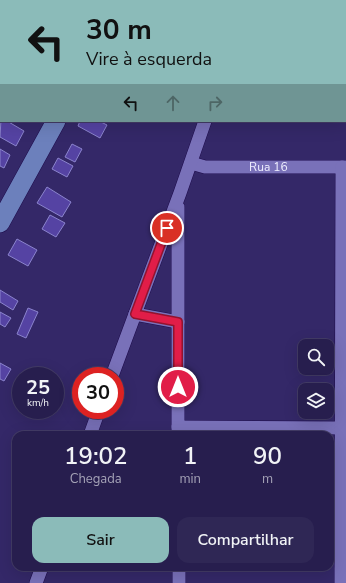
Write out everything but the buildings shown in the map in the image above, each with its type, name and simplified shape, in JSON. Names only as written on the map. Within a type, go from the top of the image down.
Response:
[{"type":"street","points":[[0,223],[55,122]]},
{"type":"street","points":[[115,367],[178,199],[205,122]]},
{"type":"street","name":"Rua 16","points":[[191,163],[204,167],[224,168],[344,167]]},
{"type":"street","points":[[340,583],[343,428],[344,167]]},
{"type":"street","points":[[178,199],[178,431],[343,428]]},
{"type":"street","points":[[135,314],[178,322]]},
{"type":"street","points":[[91,431],[96,419]]},
{"type":"street","points":[[36,583],[40,571]]},
{"type":"street","points":[[179,571],[179,583]]},
{"type":"route","points":[[167,228],[135,314],[178,322],[178,387]]}]
